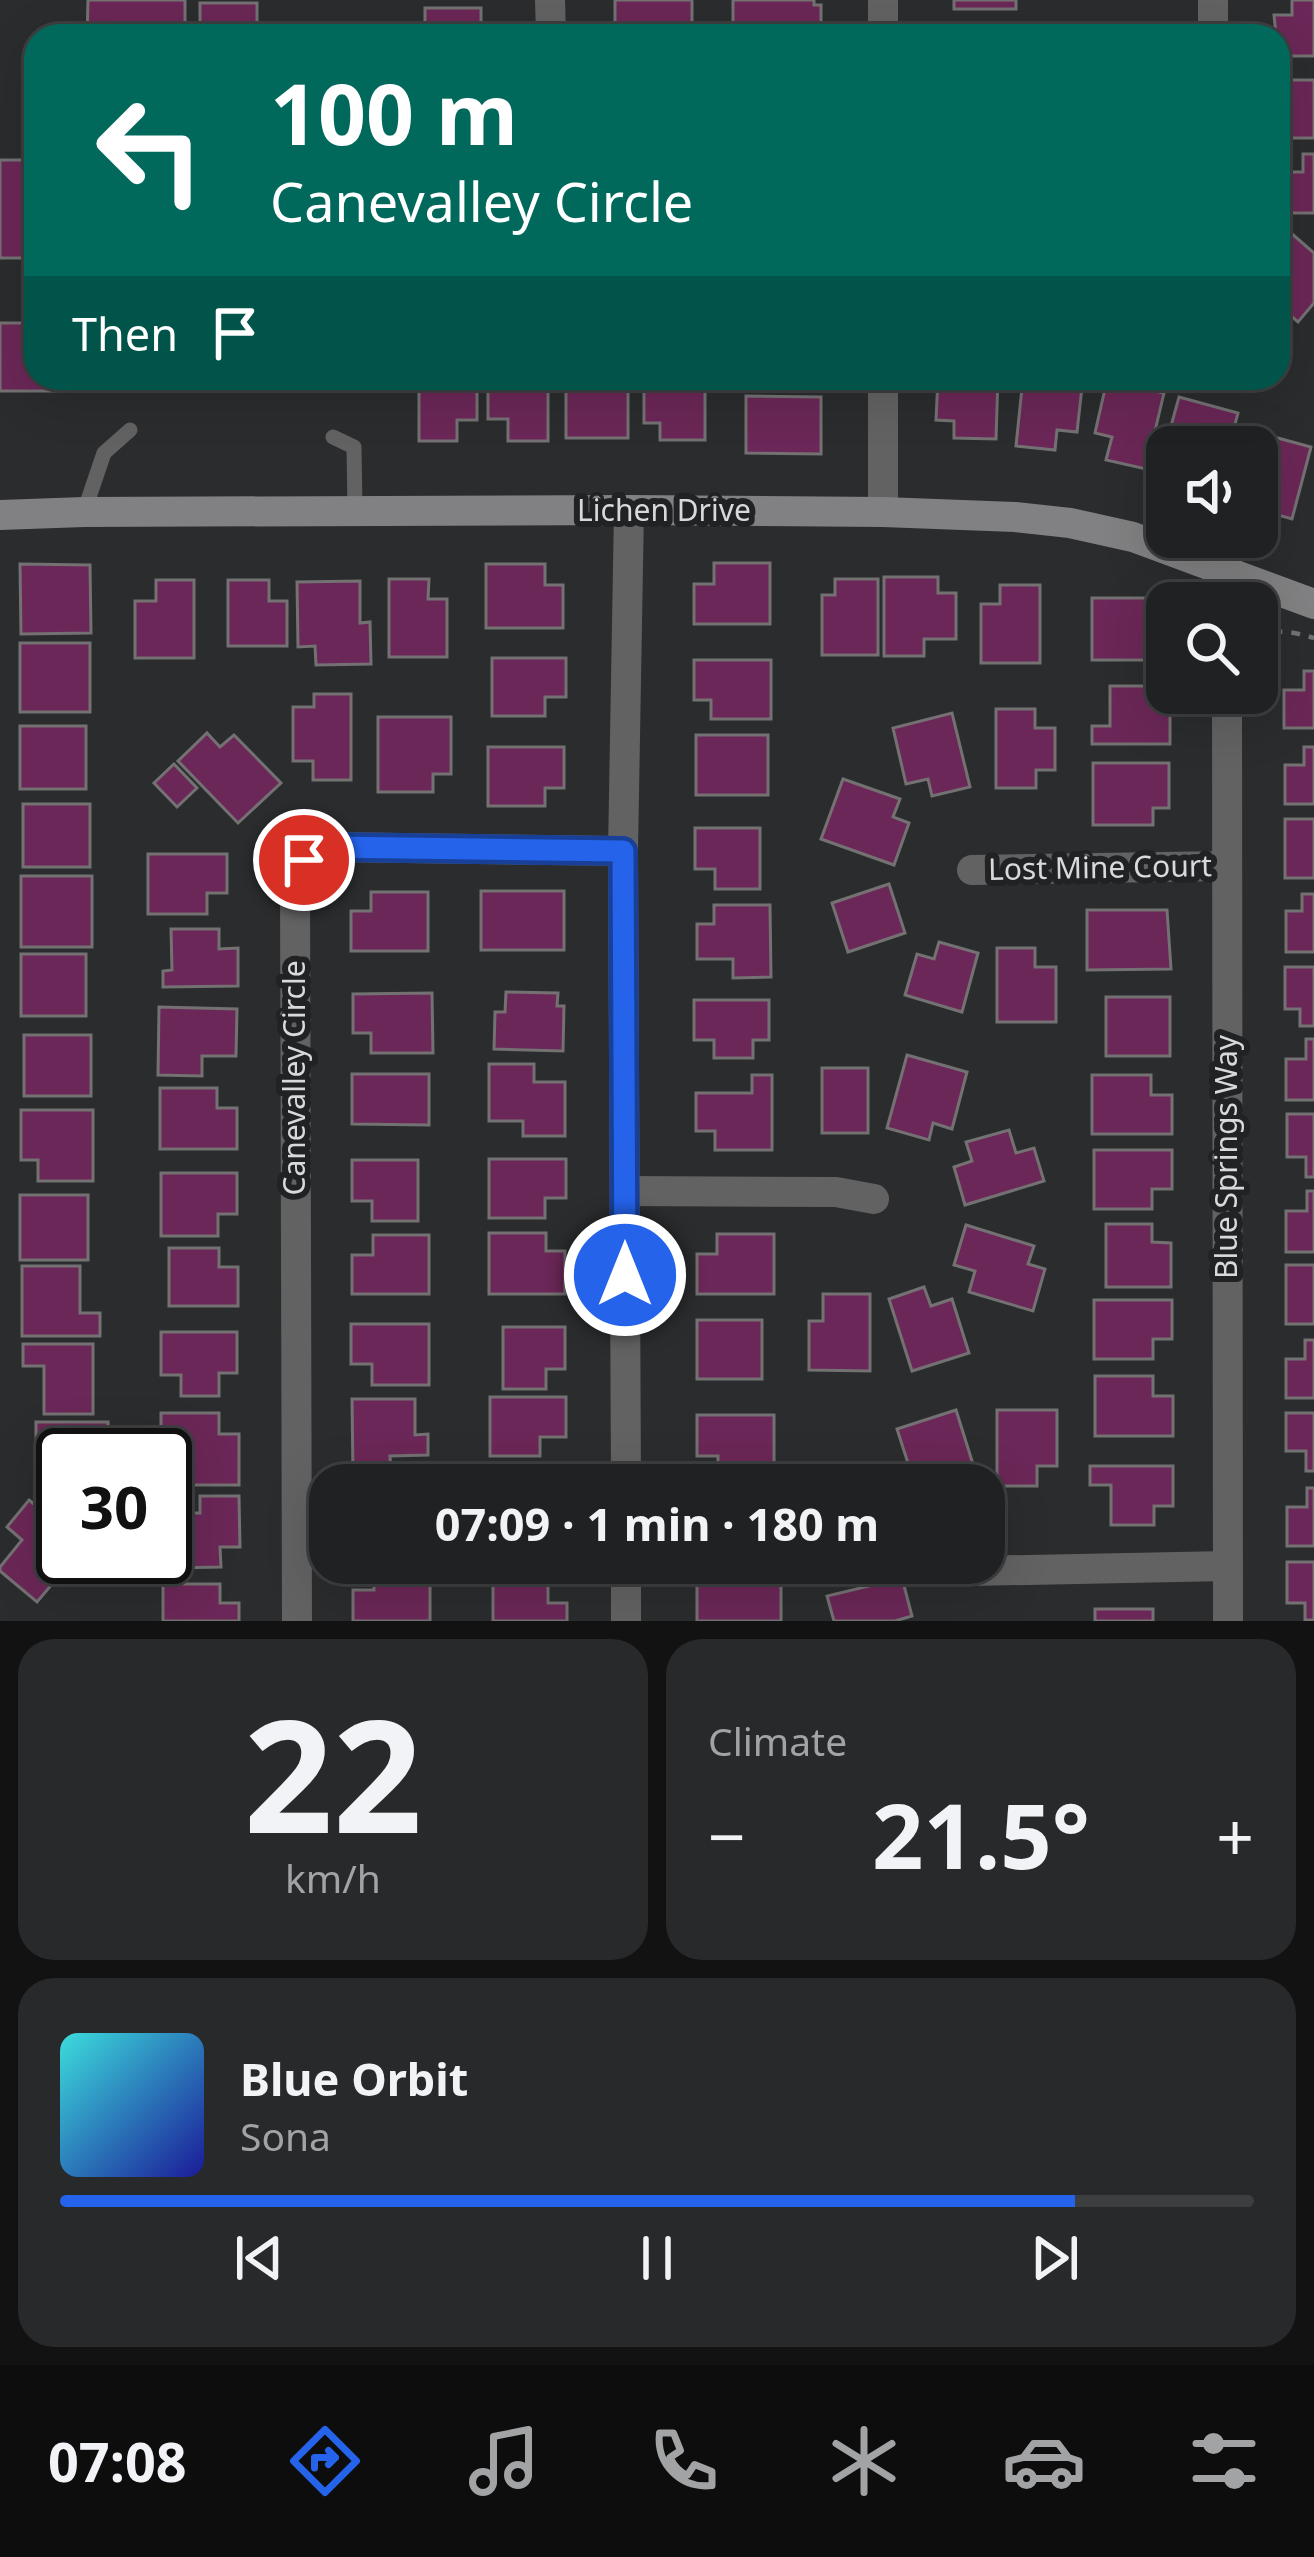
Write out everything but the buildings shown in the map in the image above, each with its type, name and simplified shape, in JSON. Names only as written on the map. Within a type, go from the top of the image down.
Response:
[{"type":"street","points":[[883,512],[884,390]]},
{"type":"street","points":[[626,1464],[623,851],[629,510]]},
{"type":"street","name":"Lichen Drive","points":[[0,514],[629,510],[1015,517],[1102,529],[1175,551],[1221,582]]},
{"type":"street","name":"Lichen Drive","points":[[1278,597],[1314,604]]},
{"type":"street","name":"Blue Springs Way","points":[[1227,714],[1228,1621]]},
{"type":"street","name":"Canevalley Circle","points":[[297,1621],[295,884],[304,860],[332,847],[623,851]]},
{"type":"street","name":"Lost Mine Court","points":[[972,870],[1227,866]]},
{"type":"street","points":[[625,1191],[836,1192],[874,1199]]},
{"type":"street","points":[[1005,1570],[1227,1566]]},
{"type":"street","points":[[626,1584],[626,1621]]},
{"type":"lane","points":[[84,512],[104,453],[130,430]]},
{"type":"lane","points":[[333,437],[354,447],[355,510]]},
{"type":"path","points":[[1278,632],[1314,638]]},
{"type":"route","points":[[304,860],[332,847],[623,851],[625,1275]]}]
